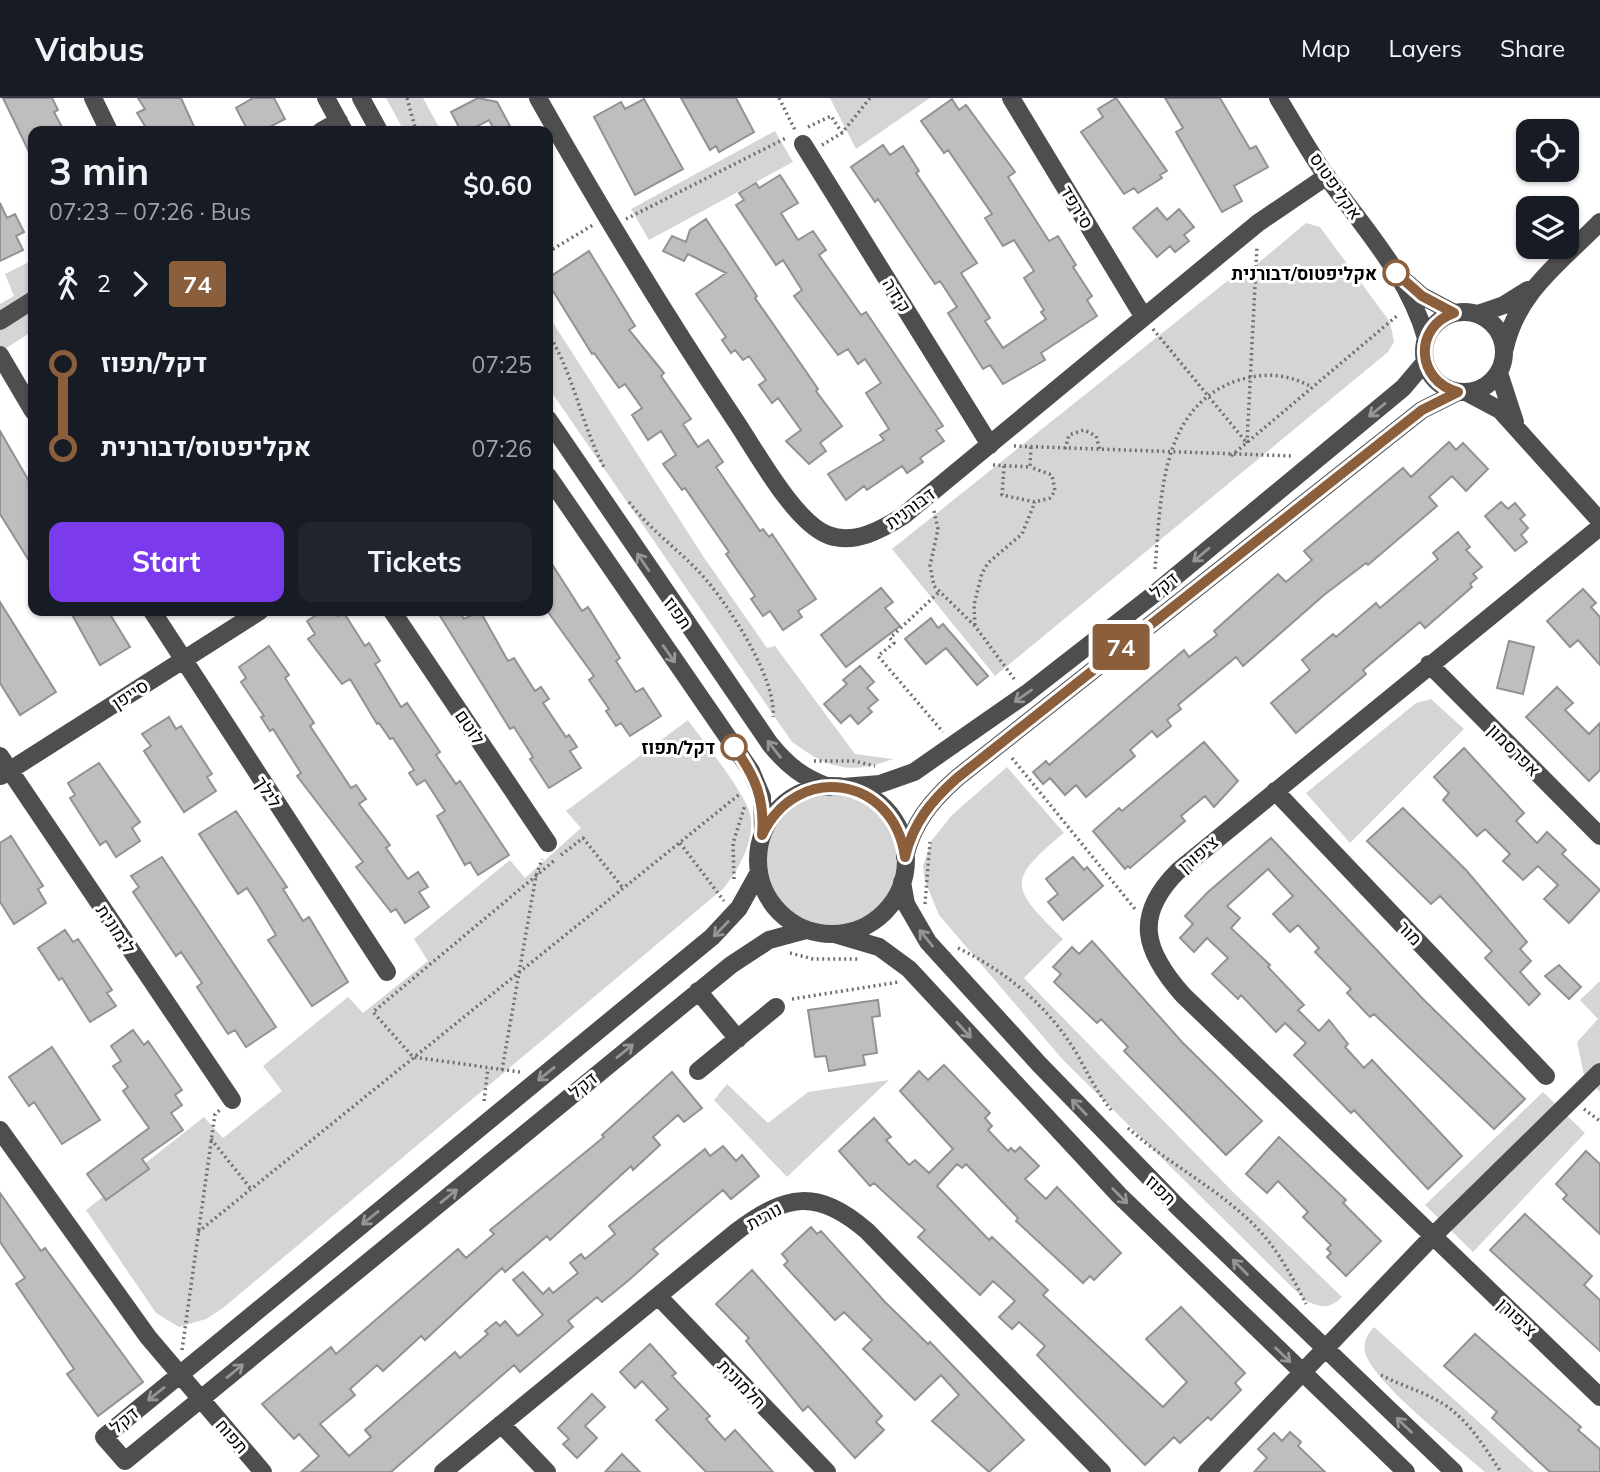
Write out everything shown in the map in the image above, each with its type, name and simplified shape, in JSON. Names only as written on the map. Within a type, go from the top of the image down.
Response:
[{"type":"street","points":[[93,98],[107,126]]},
{"type":"street","points":[[326,98],[341,126]]},
{"type":"street","points":[[361,98],[376,126]]},
{"type":"street","name":"דבורנית","points":[[538,98],[610,221],[747,438],[800,513],[813,527],[828,535],[859,537],[889,525],[967,464],[1258,223],[1326,176]]},
{"type":"street","name":"סירפד","points":[[1011,98],[1143,316]]},
{"type":"street","name":"אקליפטוס","points":[[1278,98],[1326,176],[1396,273],[1413,302],[1426,338]]},
{"type":"street","name":"קידה","points":[[803,144],[990,445]]},
{"type":"street","points":[[1518,428],[1499,373],[1516,314],[1536,285],[1600,222]]},
{"type":"street","name":"אקליפטוס","points":[[1396,273],[1422,296],[1454,313]]},
{"type":"street","points":[[1536,285],[1504,305],[1478,314],[1454,313],[1434,325],[1426,338],[1425,362],[1437,382],[1500,410],[1600,521]]},
{"type":"street","points":[[0,321],[28,303]]},
{"type":"street","points":[[1478,314],[1496,328],[1505,351]]},
{"type":"street","points":[[0,355],[28,403]]},
{"type":"street","name":"דקל","points":[[836,787],[869,786],[898,779],[925,765],[1026,694],[1153,595],[1403,388],[1425,362]]},
{"type":"street","points":[[1462,392],[1481,388],[1499,373]]},
{"type":"street","name":"דקל","points":[[905,857],[923,813],[947,787],[1422,410],[1462,392]]},
{"type":"street","name":"תפוז","points":[[553,430],[770,744],[791,768],[808,780],[836,787]]},
{"type":"street","name":"תפוז","points":[[553,483],[756,780],[763,806],[762,835]]},
{"type":"street","name":"ציפורן","points":[[1600,527],[1429,664],[1166,882],[1157,895],[1148,924],[1155,958],[1183,995],[1600,1397]]},
{"type":"street","name":"לילך","points":[[155,616],[387,972]]},
{"type":"street","name":"סייפן","points":[[3,768],[252,616]]},
{"type":"street","name":"לוטם","points":[[395,616],[548,843]]},
{"type":"street","name":"אפרסמון","points":[[1429,664],[1600,836]]},
{"type":"street","name":"לימונית","points":[[3,768],[232,1100]]},
{"type":"street","points":[[836,787],[870,797],[891,816],[901,836],[905,857],[902,882],[895,898],[876,919],[849,932],[835,934],[806,930],[793,924],[772,905],[759,872],[758,849],[772,817],[787,801],[807,791],[836,787]]},
{"type":"street","name":"מור","points":[[1275,790],[1546,1076]]},
{"type":"street","name":"דקל","points":[[759,872],[736,911],[712,937],[104,1437],[125,1461],[739,958],[766,942],[806,930]]},
{"type":"street","name":"תפוז","points":[[902,882],[906,904],[917,927],[1090,1118],[1454,1472]]},
{"type":"street","name":"תפוז","points":[[835,934],[868,942],[889,953],[918,979],[1101,1177],[1406,1472]]},
{"type":"street","points":[[698,991],[738,1039]]},
{"type":"street","points":[[698,1070],[776,1007]]},
{"type":"street","points":[[1207,1472],[1433,1236],[1600,1072]]},
{"type":"street","name":"תפוח","points":[[0,1130],[115,1294],[179,1375],[263,1472]]},
{"type":"street","name":"נורית","points":[[443,1472],[760,1214],[782,1203],[802,1200],[828,1205],[867,1231],[1102,1472]]},
{"type":"street","name":"חלמונית","points":[[657,1296],[827,1472]]},
{"type":"street","points":[[501,1424],[547,1472]]},
{"type":"path","points":[[407,98],[415,126]]},
{"type":"path","points":[[779,98],[803,144]]},
{"type":"path","points":[[553,250],[610,221],[803,144],[842,133],[870,98]]},
{"type":"path","points":[[803,144],[831,116],[842,133]]},
{"type":"path","points":[[1247,443],[1258,223]]},
{"type":"path","points":[[1231,456],[1413,302]]},
{"type":"path","points":[[1143,316],[1247,443]]},
{"type":"path","points":[[553,343],[574,385],[589,439],[611,477]]},
{"type":"path","points":[[1153,595],[1163,476],[1169,453],[1187,417],[1208,396],[1228,384],[1250,376],[1274,374],[1296,378],[1312,387]]},
{"type":"path","points":[[1065,449],[1069,435],[1084,430],[1096,436],[1100,450]]},
{"type":"path","points":[[990,445],[1231,456],[1319,456]]},
{"type":"path","points":[[1030,467],[1031,447]]},
{"type":"path","points":[[967,464],[1030,467],[1044,470],[1052,475],[1055,491],[1050,498],[1035,502],[1002,495],[1004,466]]},
{"type":"path","points":[[926,497],[938,518],[930,566],[939,593],[975,626],[1026,694]]},
{"type":"path","points":[[625,498],[656,534],[704,577],[737,627],[761,668],[772,699],[770,744]]},
{"type":"path","points":[[975,626],[974,605],[982,573],[988,563],[1022,534],[1035,502]]},
{"type":"path","points":[[939,593],[890,638],[894,643],[878,656],[953,744]]},
{"type":"path","points":[[1000,743],[1148,924]]},
{"type":"path","points":[[791,768],[826,759],[854,761],[873,765],[898,779]]},
{"type":"path","points":[[198,1232],[756,780]]},
{"type":"path","points":[[736,911],[732,869],[733,843],[738,820],[756,780]]},
{"type":"path","points":[[917,927],[925,904],[930,864],[929,839],[923,813]]},
{"type":"path","points":[[546,1074],[414,1057],[373,1012],[583,838],[623,888]]},
{"type":"path","points":[[502,1070],[536,876],[548,843]]},
{"type":"path","points":[[679,843],[736,911]]},
{"type":"path","points":[[766,942],[813,959],[852,961],[889,953]]},
{"type":"path","points":[[951,944],[984,960],[1033,999],[1076,1053],[1096,1091],[1117,1118]]},
{"type":"path","points":[[776,1007],[786,1000],[918,979]]},
{"type":"path","points":[[481,1128],[488,1068]]},
{"type":"path","points":[[179,1375],[215,1114],[232,1100]]},
{"type":"path","points":[[1125,1125],[1150,1148],[1223,1198],[1259,1230],[1290,1273],[1308,1308]]},
{"type":"path","points":[[211,1139],[251,1189]]},
{"type":"path","points":[[1378,1374],[1417,1391],[1458,1415],[1474,1432],[1501,1472]]},
{"type":"shaded area","points":[[386,98],[423,98],[438,126],[401,126]]},
{"type":"shaded area","points":[[830,98],[930,98],[856,149]]},
{"type":"shaded area","points":[[775,131],[793,162],[649,240],[631,209]]},
{"type":"shaded area","points":[[1306,223],[1320,227],[1390,322],[1394,342],[1388,352],[995,676],[892,549],[1246,266],[1250,270]]},
{"type":"shaded area","points":[[28,262],[28,334],[0,352],[0,304],[14,296],[5,274]]},
{"type":"shaded area","points":[[553,323],[703,556],[767,648],[775,646],[855,754],[893,759],[864,767],[840,767],[817,758],[792,742],[553,394]]},
{"type":"shaded area","points":[[1431,699],[1464,729],[1350,843],[1306,793],[1416,703]]},
{"type":"shaded area","points":[[688,720],[734,783],[751,818],[750,838],[744,856],[724,888],[223,1308],[206,1319],[179,1327],[156,1313],[86,1210],[204,1117],[223,1138],[282,1091],[263,1066],[348,997],[363,1013],[428,961],[414,939],[510,860],[525,878],[581,828],[566,811]]},
{"type":"shaded area","points":[[1007,767],[1064,833],[1031,863],[1024,875],[1022,885],[1025,896],[1063,939],[1024,978],[1235,1194],[1342,1297],[1333,1304],[1321,1306],[1306,1301],[1063,1060],[939,915],[925,881],[923,866],[932,840],[952,815]]},
{"type":"shaded area","points":[[832,792],[858,797],[880,812],[895,834],[900,860],[895,886],[880,908],[858,923],[832,928],[806,923],[784,908],[769,886],[764,860],[769,834],[784,812],[806,797]]},
{"type":"shaded area","points":[[1600,981],[1600,1092],[1584,1075],[1577,1042],[1598,1019],[1580,1000]]},
{"type":"shaded area","points":[[889,1080],[787,1177],[714,1100],[727,1084],[768,1123],[808,1092]]},
{"type":"shaded area","points":[[1543,1092],[1585,1133],[1473,1252],[1425,1205]]},
{"type":"shaded area","points":[[1374,1327],[1534,1472],[1485,1472],[1399,1397],[1371,1365],[1365,1352],[1368,1335]]},
{"type":"building","points":[[3,98],[52,98],[58,110],[54,112],[61,126],[28,126],[28,150]]},
{"type":"building","points":[[138,98],[181,98],[194,126],[145,126],[137,113],[145,109]]},
{"type":"building","points":[[253,98],[274,98],[285,119],[272,126],[245,126],[236,108]]},
{"type":"building","points":[[478,98],[497,102],[510,126],[492,126],[489,120],[478,126],[458,126],[451,112]]},
{"type":"building","points":[[681,98],[736,98],[754,132],[719,152],[716,146],[710,150]]},
{"type":"building","points":[[1116,98],[1167,171],[1160,175],[1162,178],[1138,193],[1134,188],[1124,194],[1081,132],[1103,117],[1098,109]]},
{"type":"building","points":[[1165,98],[1220,98],[1250,149],[1256,146],[1268,167],[1234,186],[1242,201],[1222,212],[1176,132],[1183,128]]},
{"type":"building","points":[[644,99],[683,169],[635,195],[594,117],[621,102],[625,109]]},
{"type":"building","points":[[952,99],[959,110],[966,105],[1015,172],[1008,177],[1049,241],[1058,236],[1076,265],[1073,267],[1092,296],[1087,300],[1097,316],[1041,353],[1045,360],[1003,384],[990,365],[983,369],[948,313],[957,307],[940,281],[935,284],[878,199],[875,202],[851,167],[883,145],[890,155],[903,146],[919,171],[916,173],[977,263],[961,273],[990,318],[985,321],[1003,348],[1046,319],[1041,312],[1044,310],[1024,278],[1034,271],[1014,240],[1003,246],[985,218],[992,214],[948,150],[944,153],[921,121]]},
{"type":"building","points":[[780,175],[798,203],[781,213],[798,240],[813,231],[826,250],[819,255],[861,315],[866,312],[943,426],[936,430],[944,441],[920,458],[923,462],[907,473],[902,466],[867,490],[864,486],[846,500],[828,474],[884,440],[880,435],[889,429],[866,393],[881,383],[865,359],[858,364],[848,349],[838,355],[794,296],[802,290],[783,260],[776,265],[736,205],[744,200],[739,193],[756,183],[759,188]]},
{"type":"building","points":[[0,203],[7,218],[15,214],[24,232],[16,236],[23,250],[0,261]]},
{"type":"building","points":[[1157,208],[1167,220],[1179,209],[1194,227],[1184,235],[1189,241],[1175,252],[1170,246],[1157,257],[1133,228]]},
{"type":"building","points":[[706,219],[757,296],[755,298],[818,389],[816,391],[842,426],[820,443],[826,451],[809,464],[786,441],[801,430],[778,398],[772,403],[759,385],[766,380],[749,356],[743,360],[735,350],[731,353],[722,340],[726,337],[696,294],[726,273],[688,254],[684,261],[663,251],[672,236],[686,242],[690,230]]},
{"type":"building","points":[[589,251],[635,326],[629,330],[664,373],[661,376],[691,419],[683,424],[698,447],[708,440],[723,462],[716,467],[760,531],[763,529],[769,537],[772,534],[816,599],[798,611],[802,617],[783,630],[770,611],[763,616],[751,599],[755,596],[726,554],[729,552],[685,488],[682,490],[663,464],[676,455],[661,431],[648,440],[632,415],[642,408],[625,384],[619,388],[594,353],[592,354],[553,291],[553,275]]},
{"type":"building","points":[[0,431],[28,479],[28,559],[0,514]]},
{"type":"building","points":[[1449,442],[1456,450],[1463,443],[1488,469],[1466,491],[1452,476],[1429,497],[1437,506],[1368,565],[1366,563],[1324,595],[1243,666],[1236,657],[1178,705],[1181,709],[1167,720],[1171,726],[1157,737],[1152,731],[1130,750],[1135,756],[1086,797],[1076,785],[1065,795],[1050,778],[1043,784],[1033,772],[1046,761],[1049,765],[1184,650],[1189,657],[1217,635],[1214,631],[1278,574],[1286,582],[1312,560],[1304,551],[1403,468],[1411,477]]},
{"type":"building","points":[[1501,502],[1508,509],[1515,503],[1525,515],[1520,519],[1528,528],[1521,535],[1527,542],[1515,551],[1485,516]]},
{"type":"building","points":[[1458,532],[1470,547],[1466,550],[1482,567],[1473,574],[1477,578],[1470,584],[1472,587],[1425,628],[1420,622],[1363,670],[1366,674],[1296,733],[1271,703],[1310,670],[1302,660],[1333,634],[1336,637],[1376,603],[1380,608],[1438,559],[1433,553]]},
{"type":"building","points":[[553,566],[582,611],[588,607],[620,658],[616,661],[636,692],[643,688],[661,716],[630,736],[621,723],[616,726],[606,711],[609,709],[589,680],[594,676],[551,616],[553,616]]},
{"type":"building","points":[[881,588],[893,602],[885,608],[900,626],[846,667],[821,635]]},
{"type":"building","points":[[1583,589],[1596,603],[1591,607],[1600,617],[1600,665],[1578,640],[1570,647],[1547,621]]},
{"type":"building","points":[[0,602],[56,692],[20,715],[0,683]]},
{"type":"building","points":[[73,616],[111,616],[130,647],[100,665]]},
{"type":"building","points":[[315,616],[346,616],[365,646],[369,643],[380,661],[375,664],[401,707],[407,703],[440,752],[436,755],[456,784],[460,781],[509,855],[478,875],[470,862],[465,865],[437,816],[445,811],[425,780],[417,785],[409,773],[414,770],[393,738],[390,739],[379,723],[377,724],[350,679],[342,684],[308,639],[315,634],[307,621]]},
{"type":"building","points":[[440,616],[462,616],[464,619],[483,616],[508,661],[514,658],[535,691],[541,687],[549,699],[543,703],[566,737],[569,735],[577,747],[570,751],[581,768],[549,788],[514,727],[510,729]]},
{"type":"building","points":[[931,618],[938,628],[943,624],[988,676],[977,685],[946,648],[926,664],[905,639]]},
{"type":"building","points":[[1509,641],[1534,647],[1523,694],[1497,688]]},
{"type":"building","points":[[269,646],[289,675],[285,678],[314,723],[310,726],[351,788],[356,785],[366,799],[359,804],[390,845],[386,848],[408,879],[418,872],[428,887],[419,892],[429,907],[405,923],[396,909],[391,912],[356,867],[363,862],[297,776],[301,773],[273,729],[270,731],[261,717],[264,716],[241,682],[246,678],[239,667]]},
{"type":"building","points":[[860,666],[874,682],[867,688],[878,700],[868,708],[872,712],[858,724],[850,715],[841,723],[824,704],[847,684],[843,680]]},
{"type":"building","points":[[1557,687],[1573,703],[1565,710],[1589,734],[1600,723],[1600,770],[1589,781],[1526,717]]},
{"type":"building","points":[[169,717],[176,729],[181,726],[212,774],[207,777],[216,791],[184,812],[144,751],[151,746],[142,734]]},
{"type":"building","points":[[1204,742],[1238,781],[1214,807],[1205,796],[1181,816],[1185,821],[1130,868],[1128,866],[1125,869],[1093,831],[1119,808],[1122,811]]},
{"type":"building","points":[[1464,748],[1524,813],[1516,821],[1537,843],[1547,832],[1566,850],[1562,854],[1600,890],[1569,923],[1544,899],[1558,885],[1538,866],[1523,880],[1503,861],[1510,854],[1485,829],[1477,836],[1443,800],[1449,793],[1434,777]]},
{"type":"building","points":[[99,763],[140,822],[132,828],[140,841],[116,857],[106,841],[100,845],[70,798],[75,795],[68,783]]},
{"type":"building","points":[[1403,808],[1466,870],[1527,942],[1520,949],[1531,961],[1520,972],[1540,994],[1529,1005],[1485,958],[1492,951],[1440,896],[1431,904],[1367,841]]},
{"type":"building","points":[[236,811],[287,887],[283,889],[303,921],[309,917],[348,982],[312,1006],[268,940],[276,935],[247,888],[238,894],[199,834]]},
{"type":"building","points":[[11,836],[43,886],[38,889],[46,903],[14,924],[0,902],[0,843]]},
{"type":"building","points":[[1271,838],[1423,999],[1525,1099],[1494,1129],[1374,1014],[1370,1017],[1347,993],[1351,989],[1315,952],[1319,948],[1298,925],[1290,932],[1273,914],[1293,896],[1268,869],[1227,906],[1240,918],[1231,928],[1270,965],[1268,967],[1304,1005],[1298,1010],[1319,1031],[1329,1020],[1348,1044],[1345,1047],[1364,1068],[1372,1060],[1462,1156],[1428,1189],[1354,1110],[1351,1113],[1294,1055],[1306,1043],[1285,1023],[1276,1032],[1241,995],[1238,999],[1212,974],[1228,958],[1207,938],[1194,952],[1180,938],[1193,924],[1185,916],[1208,892]]},
{"type":"building","points":[[162,857],[276,1027],[246,1047],[235,1030],[228,1034],[197,987],[202,983],[181,952],[176,956],[133,892],[139,887],[131,876]]},
{"type":"building","points":[[1073,857],[1084,870],[1087,867],[1103,886],[1063,920],[1048,902],[1058,894],[1046,879]]},
{"type":"building","points":[[65,930],[73,942],[78,939],[112,990],[107,993],[116,1006],[90,1022],[62,978],[59,980],[38,948]]},
{"type":"building","points":[[1092,941],[1182,1042],[1262,1121],[1226,1155],[1124,1051],[1128,1047],[1101,1019],[1097,1023],[1054,982],[1061,974],[1053,967],[1072,947],[1079,954]]},
{"type":"building","points":[[1559,965],[1581,987],[1569,999],[1545,976]]},
{"type":"building","points":[[878,1000],[880,1016],[872,1017],[877,1053],[863,1055],[865,1065],[829,1071],[826,1056],[815,1057],[808,1010]]},
{"type":"building","points":[[133,1030],[144,1045],[148,1041],[182,1090],[175,1095],[182,1105],[171,1113],[183,1130],[142,1159],[149,1169],[106,1200],[87,1174],[149,1128],[123,1091],[128,1087],[113,1066],[121,1061],[111,1046]]},
{"type":"building","points":[[52,1047],[100,1120],[62,1144],[34,1102],[29,1106],[9,1077]]},
{"type":"building","points":[[944,1065],[990,1113],[985,1118],[992,1126],[988,1130],[1008,1151],[1011,1148],[1015,1152],[1020,1147],[1039,1166],[1025,1179],[1046,1199],[1057,1187],[1121,1253],[1094,1280],[1090,1276],[1083,1283],[1016,1221],[1018,1218],[966,1164],[962,1168],[957,1164],[937,1186],[989,1240],[992,1237],[1048,1290],[1043,1295],[1163,1407],[1187,1382],[1146,1339],[1181,1307],[1245,1373],[1235,1383],[1241,1390],[1211,1420],[1208,1417],[1180,1443],[1174,1437],[1145,1465],[1037,1355],[1045,1346],[1019,1322],[1012,1329],[999,1317],[1015,1301],[993,1281],[980,1295],[918,1237],[925,1230],[874,1183],[870,1186],[839,1151],[874,1118],[891,1137],[886,1140],[909,1165],[915,1160],[929,1173],[953,1149],[900,1091],[919,1071],[928,1080]]},
{"type":"building","points":[[672,1072],[702,1108],[684,1122],[678,1115],[653,1137],[660,1145],[633,1170],[631,1166],[550,1240],[547,1236],[505,1272],[502,1268],[425,1340],[421,1336],[383,1371],[377,1365],[350,1389],[355,1395],[320,1424],[349,1456],[371,1437],[365,1430],[455,1352],[460,1358],[488,1334],[485,1331],[496,1322],[500,1326],[505,1321],[518,1336],[543,1315],[513,1280],[523,1272],[543,1294],[549,1288],[553,1293],[578,1273],[570,1263],[581,1254],[585,1259],[615,1234],[609,1226],[705,1149],[710,1156],[723,1146],[736,1161],[742,1155],[759,1176],[731,1199],[723,1190],[653,1249],[658,1254],[629,1280],[602,1302],[597,1297],[568,1321],[573,1327],[520,1372],[514,1365],[391,1472],[301,1472],[319,1456],[299,1434],[294,1439],[262,1404],[331,1347],[336,1354],[458,1249],[466,1258],[494,1234],[490,1230],[604,1137],[602,1135]]},
{"type":"building","points":[[1279,1137],[1346,1200],[1343,1203],[1381,1241],[1346,1276],[1327,1257],[1331,1253],[1327,1249],[1331,1245],[1303,1217],[1308,1212],[1278,1181],[1267,1193],[1246,1174]]},
{"type":"building","points":[[1586,1151],[1600,1164],[1600,1234],[1563,1199],[1567,1195],[1556,1184]]},
{"type":"building","points":[[0,1193],[41,1251],[45,1248],[143,1382],[98,1416],[67,1374],[74,1369],[16,1284],[25,1278],[0,1242]]},
{"type":"building","points":[[1525,1214],[1592,1276],[1584,1285],[1600,1300],[1600,1351],[1490,1250]]},
{"type":"building","points":[[811,1227],[817,1234],[821,1231],[885,1302],[928,1344],[930,1342],[1024,1440],[989,1472],[932,1421],[959,1395],[941,1375],[915,1400],[863,1349],[872,1340],[844,1312],[835,1320],[784,1265],[788,1261],[782,1254]]},
{"type":"building","points":[[752,1270],[882,1416],[876,1422],[884,1430],[855,1458],[808,1406],[803,1411],[746,1341],[749,1338],[716,1304]]},
{"type":"building","points":[[1475,1334],[1581,1427],[1578,1430],[1600,1449],[1600,1472],[1550,1472],[1492,1418],[1497,1412],[1444,1366]]},
{"type":"building","points":[[650,1344],[676,1373],[672,1376],[710,1416],[706,1419],[725,1440],[735,1430],[773,1472],[706,1472],[679,1444],[656,1420],[668,1409],[642,1381],[635,1388],[620,1372]]},
{"type":"building","points":[[592,1394],[605,1407],[585,1426],[597,1438],[577,1458],[563,1444],[569,1439],[558,1428]]},
{"type":"building","points":[[1290,1432],[1301,1442],[1298,1446],[1325,1472],[1254,1472],[1267,1458],[1258,1449],[1274,1433],[1282,1441]]},
{"type":"building","points":[[622,1454],[640,1472],[605,1472]]},
{"type":"bus line","name":"74","points":[[734,747],[751,771],[762,797],[762,835],[768,823],[787,801],[814,789],[843,788],[870,797],[891,816],[903,843],[905,857],[923,813],[957,778],[1422,410],[1436,400],[1458,392],[1437,382],[1427,370],[1423,354],[1429,331],[1440,320],[1454,313],[1422,296],[1396,273]]},
{"type":"place","name":"אקליפטוס/דבורנית","points":[[1396,273]]},
{"type":"place","name":"דקל/תפוז","points":[[734,747]]}]
